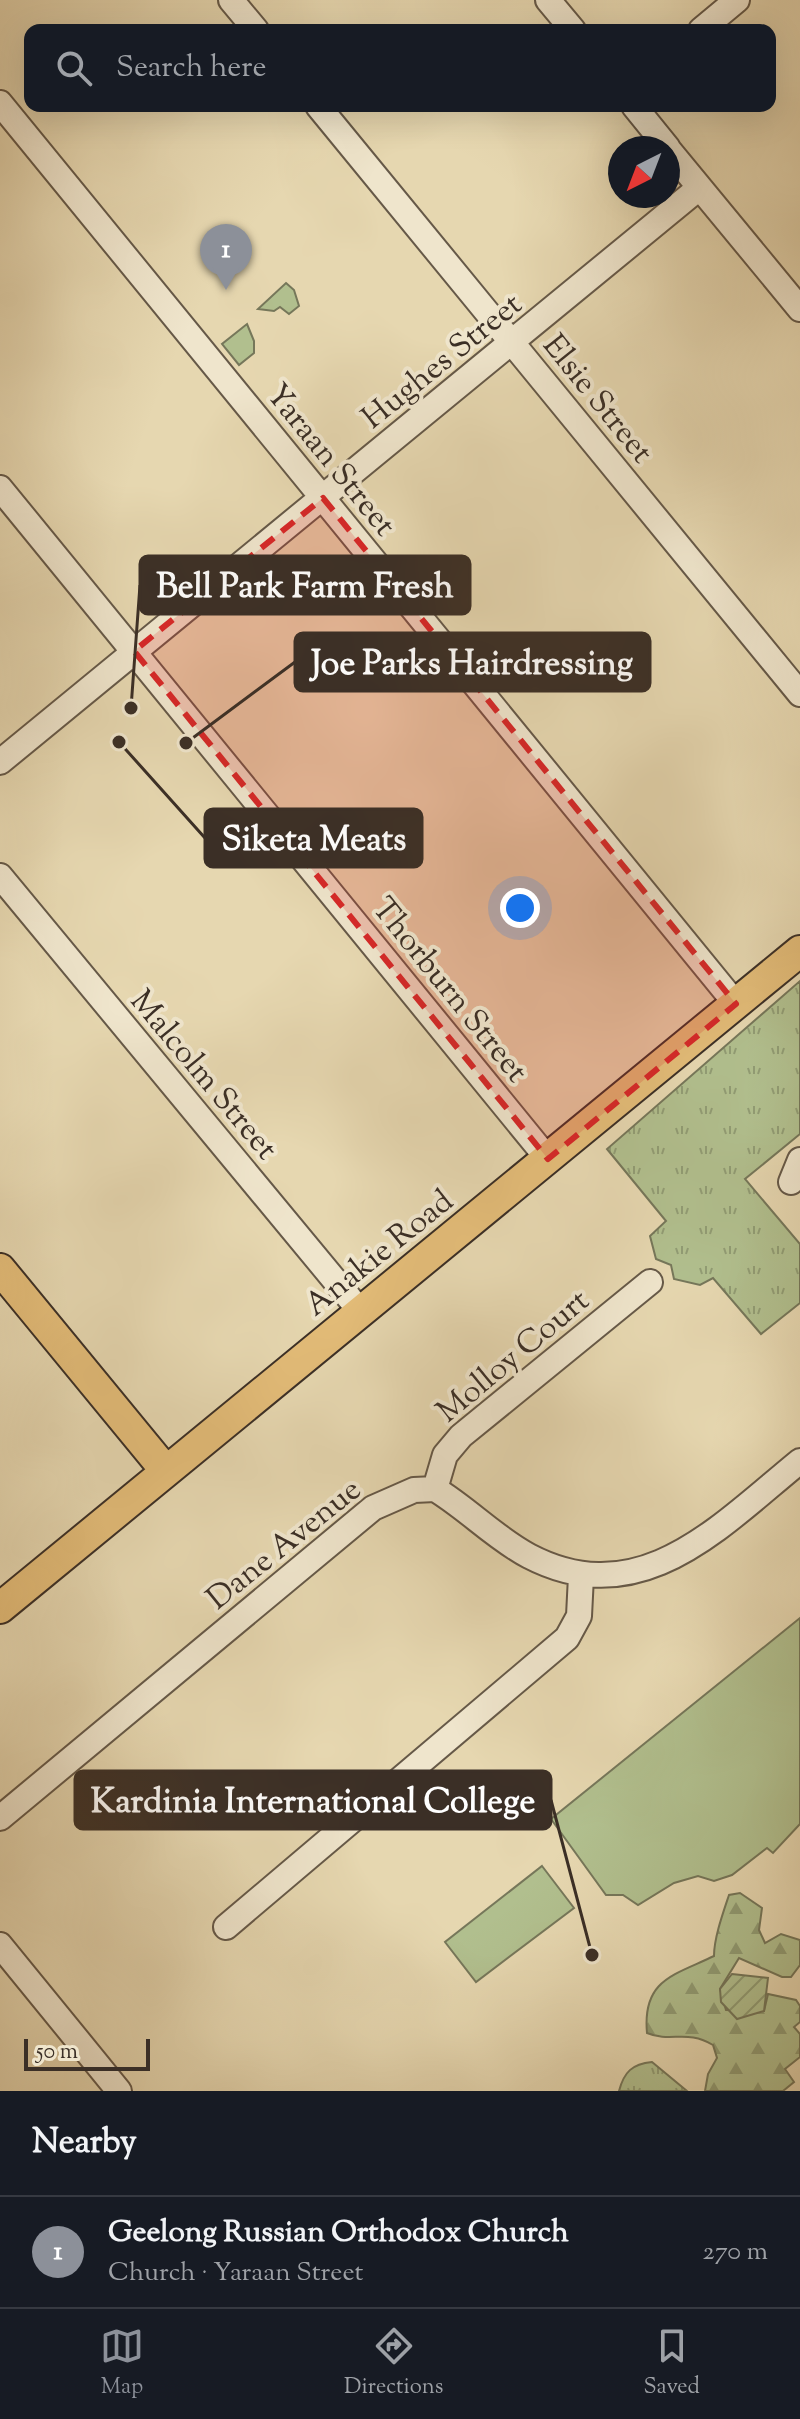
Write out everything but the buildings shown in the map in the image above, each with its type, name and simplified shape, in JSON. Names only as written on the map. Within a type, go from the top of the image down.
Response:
[{"type":"main road","name":"Anakie Road","points":[[0,1608],[800,951]]},
{"type":"main road","points":[[0,1269],[166,1471]]},
{"type":"street","points":[[231,0],[251,24]]},
{"type":"street","points":[[548,0],[568,24]]},
{"type":"street","points":[[708,24],[737,0]]},
{"type":"street","name":"Yaraan Street","points":[[0,103],[736,1004]]},
{"type":"street","name":"Elsie Street","points":[[323,112],[800,694]]},
{"type":"street","points":[[639,112],[658,136]]},
{"type":"street","points":[[680,163],[795,293]]},
{"type":"street","name":"Hughes Street","points":[[0,762],[699,188]]},
{"type":"street","name":"Thorburn Street","points":[[0,488],[548,1159]]},
{"type":"street","name":"Malcolm Street","points":[[0,876],[361,1312]]},
{"type":"street","name":"Molloy Court","points":[[435,1489],[445,1455],[461,1436],[650,1282]]},
{"type":"street","points":[[435,1489],[525,1554],[553,1568],[581,1576],[620,1576],[654,1567],[679,1555],[800,1461]]},
{"type":"street","name":"Dane Avenue","points":[[0,1818],[373,1508],[414,1490],[435,1489]]},
{"type":"street","points":[[226,1927],[567,1638],[579,1616],[581,1576]]},
{"type":"street","points":[[0,1945],[119,2091]]},
{"type":"highlighted area","points":[[323,498],[736,1004],[548,1159],[134,651]]},
{"type":"green space","points":[[286,283],[294,290],[299,306],[289,314],[280,307],[274,311],[258,309]]},
{"type":"green space","points":[[247,324],[254,341],[254,353],[239,365],[222,344]]},
{"type":"green space","points":[[800,981],[800,1134],[745,1179],[800,1244],[800,1303],[761,1334],[713,1278],[700,1285],[674,1279],[671,1265],[656,1259],[650,1236],[666,1221],[607,1149]]},
{"type":"green space","points":[[800,1618],[800,1824],[773,1853],[767,1848],[732,1875],[714,1881],[698,1876],[674,1883],[638,1905],[623,1895],[606,1895],[551,1819]]},
{"type":"green space","points":[[542,1866],[574,1908],[476,1982],[445,1942]]},
{"type":"green space","points":[[740,1893],[762,1908],[759,1930],[765,1943],[781,1934],[800,1940],[800,1965],[791,1977],[782,1977],[739,1958],[720,1989],[726,2010],[764,2011],[768,1994],[796,2000],[800,2006],[800,2022],[794,2027],[800,2034],[800,2057],[785,2069],[794,2082],[783,2091],[705,2091],[708,2074],[717,2058],[713,2045],[695,2038],[647,2033],[647,2015],[656,1990],[674,1974],[714,1956],[729,1895]]},
{"type":"green space","points":[[732,1974],[768,1978],[764,2011],[737,2019],[721,2002],[720,1989]]},
{"type":"green space","points":[[652,2062],[687,2091],[619,2091],[630,2070]]},
{"type":"place","name":"Geelong Russian Orthodox Church","points":[[226,290]]},
{"type":"place","name":"Bell Park Farm Fresh","points":[[131,708]]},
{"type":"place","name":"Siketa Meats","points":[[119,742]]},
{"type":"place","name":"Joe Parks Hairdressing","points":[[186,743]]},
{"type":"place","name":"Kardinia International College","points":[[592,1955]]}]
